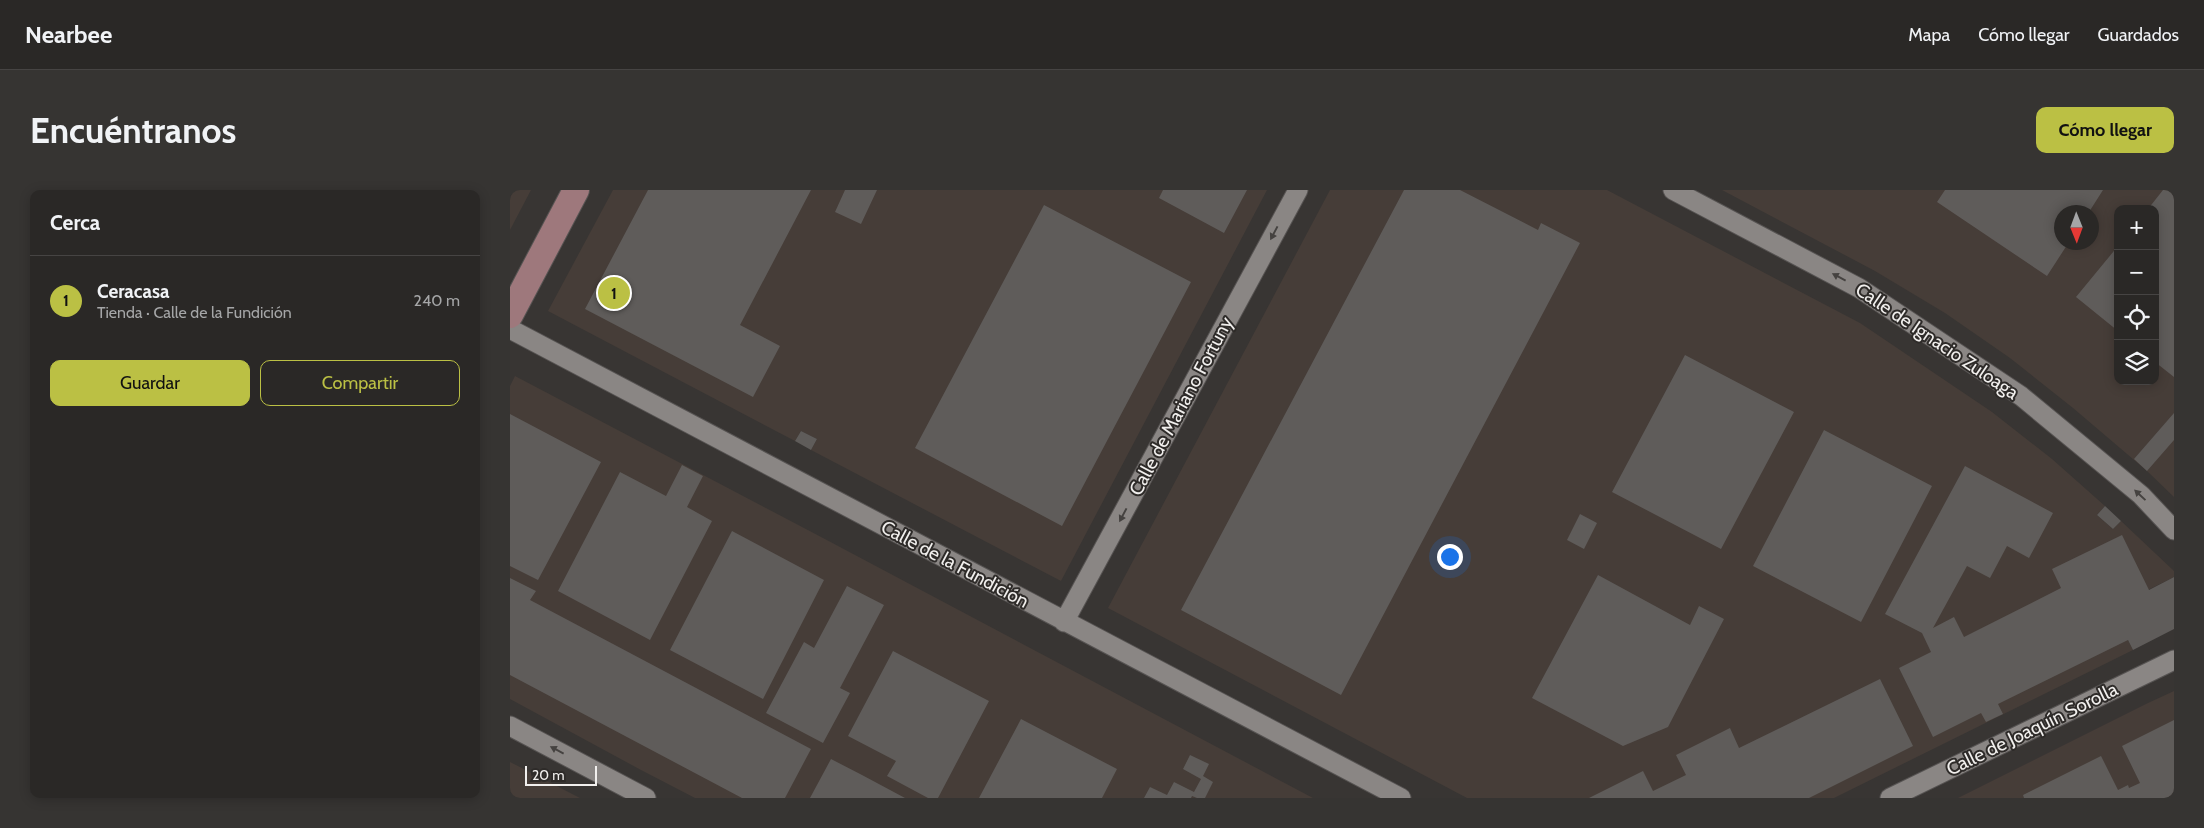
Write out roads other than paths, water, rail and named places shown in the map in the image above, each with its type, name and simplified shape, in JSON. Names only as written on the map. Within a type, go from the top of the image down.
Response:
[{"type":"street","points":[[510,315],[576,190]]},
{"type":"street","name":"Calle de Mariano Fortuny","points":[[1064,622],[1298,190]]},
{"type":"street","name":"Calle de Ignacio Zuloaga","points":[[1673,190],[1859,288],[2013,390],[2141,495],[2174,530]]},
{"type":"street","name":"Calle de la Fundición","points":[[510,329],[1401,798]]},
{"type":"street","name":"Calle de Joaquín Sorolla","points":[[1890,798],[2174,660]]},
{"type":"street","points":[[510,726],[646,798]]},
{"type":"place","name":"Ceracasa","points":[[614,293]]}]
